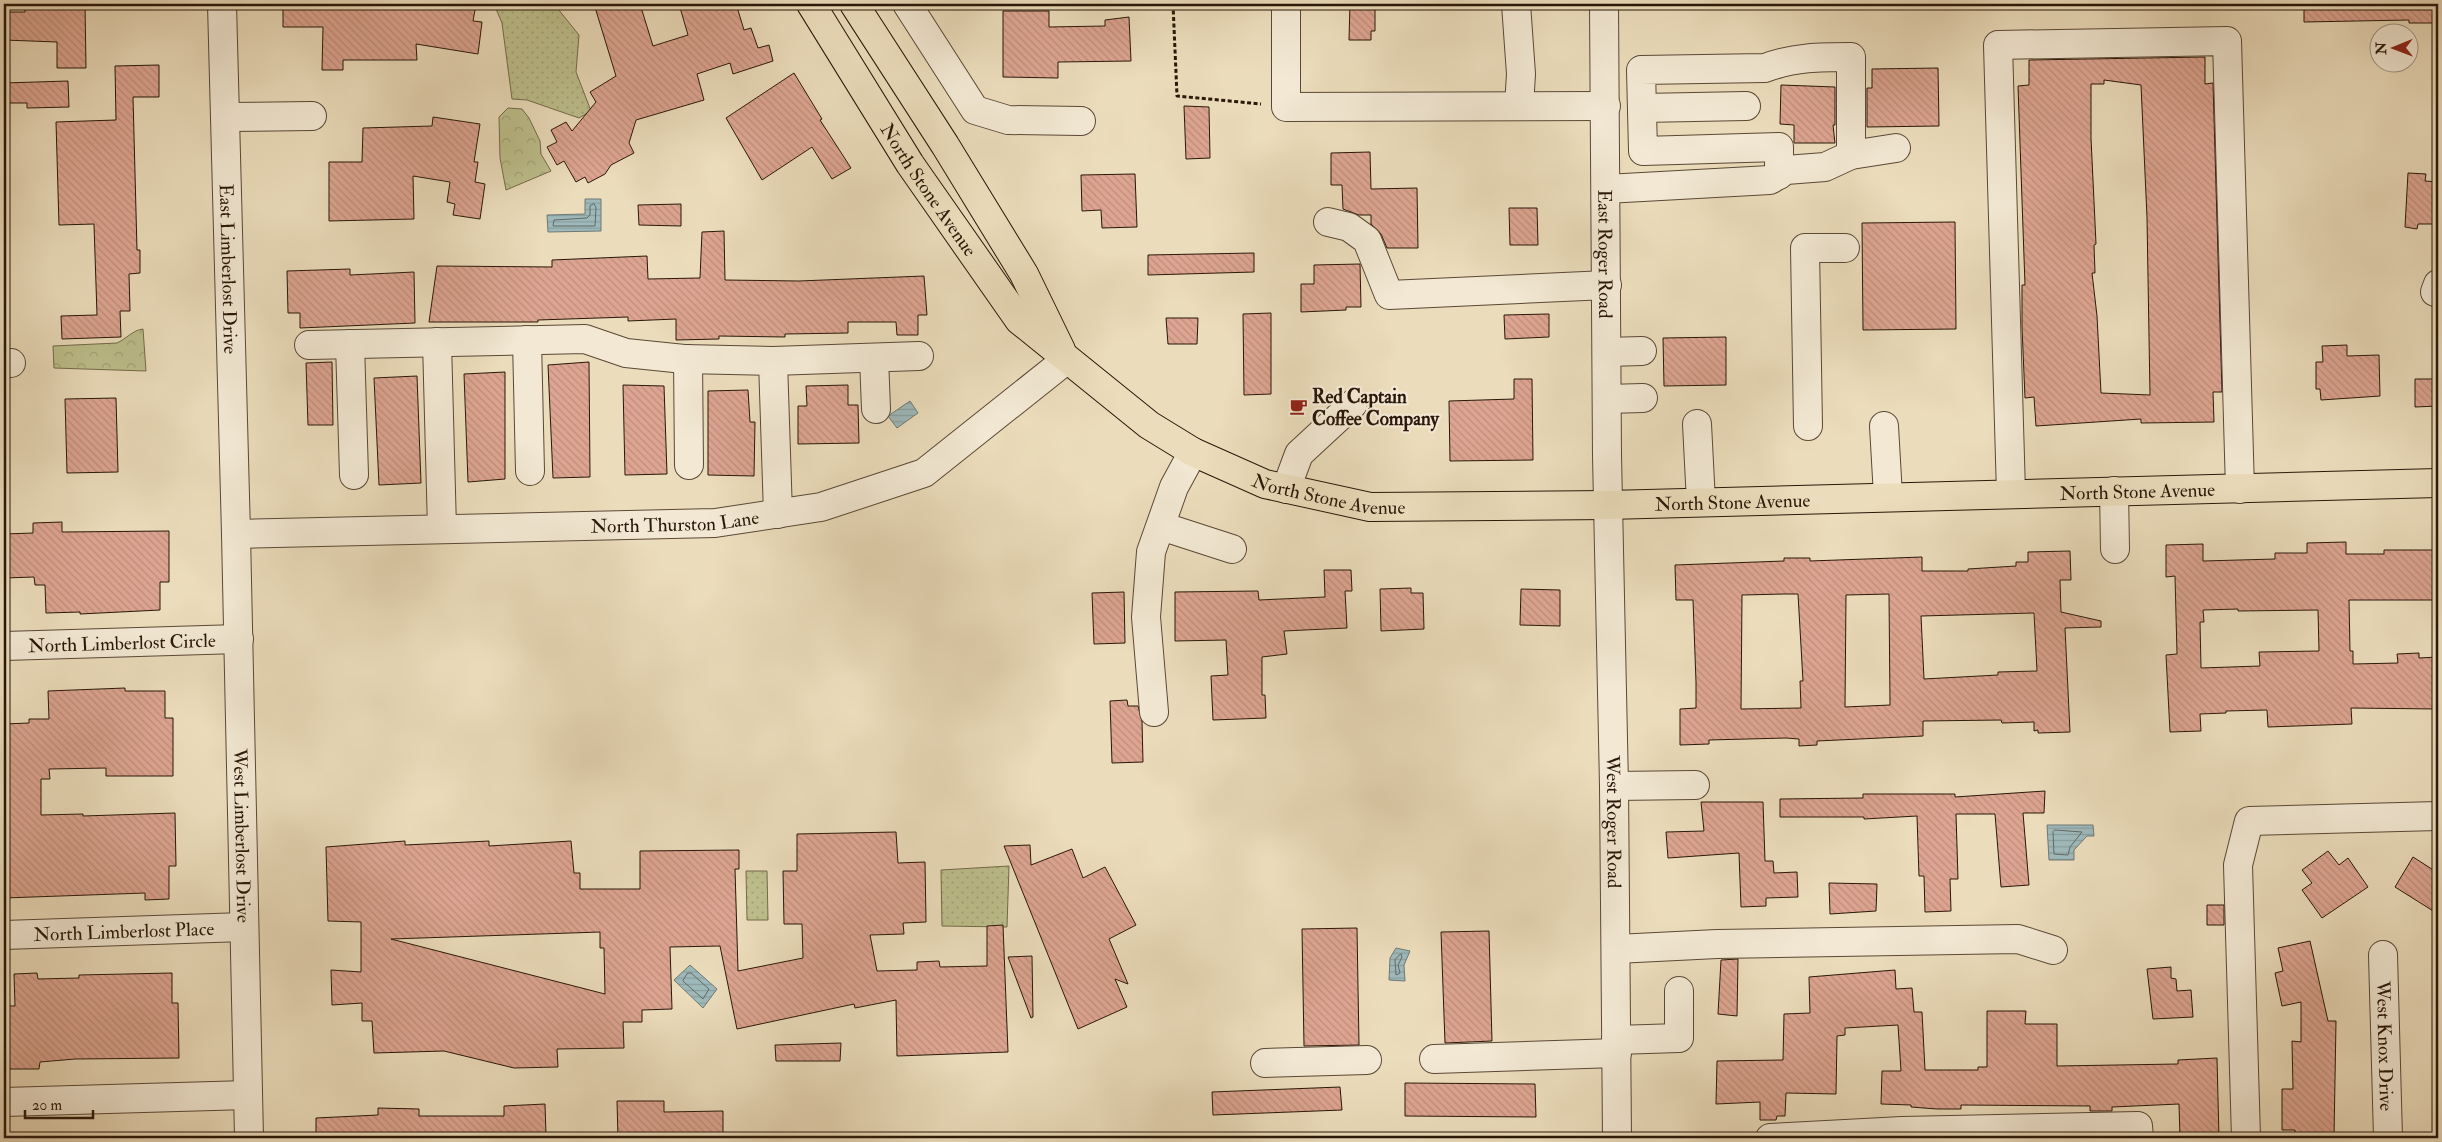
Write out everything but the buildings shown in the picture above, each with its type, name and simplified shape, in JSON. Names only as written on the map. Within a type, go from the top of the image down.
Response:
[{"type":"main road","name":"North Stone Avenue","points":[[811,4],[910,164],[1019,320],[1066,360],[1149,425],[1193,452],[1265,484],[1370,507],[1701,502],[2438,483]]},
{"type":"main road","name":"North Stone Avenue","points":[[854,4],[945,145],[1024,274],[1066,360]]},
{"type":"street","name":"East Limberlost Drive","points":[[222,4],[236,534]]},
{"type":"street","points":[[908,4],[975,110],[1008,120],[1081,121]]},
{"type":"street","points":[[1286,4],[1286,107],[1606,106]]},
{"type":"street","points":[[1516,4],[1521,74],[1520,106]]},
{"type":"street","name":"East Roger Road","points":[[1604,4],[1608,504]]},
{"type":"street","points":[[2011,493],[1998,46],[2227,41],[2240,489]]},
{"type":"street","points":[[1779,175],[1779,147],[1643,151],[1641,70],[1765,68],[1783,61],[1811,57],[1851,57],[1851,155]]},
{"type":"street","points":[[1744,68],[1747,148]]},
{"type":"street","points":[[1642,108],[1746,106]]},
{"type":"street","points":[[225,117],[312,116]]},
{"type":"street","points":[[1606,189],[1770,180],[1786,170],[1825,167],[1851,155],[1896,148]]},
{"type":"street","points":[[1328,222],[1349,227],[1367,240],[1389,295],[1607,285]]},
{"type":"street","points":[[1808,426],[1805,248],[1845,248]]},
{"type":"street","points":[[308,345],[585,339],[626,354],[688,359],[773,361],[920,356]]},
{"type":"street","points":[[527,340],[530,471]]},
{"type":"street","points":[[437,342],[442,529]]},
{"type":"street","points":[[350,344],[354,475]]},
{"type":"street","points":[[1607,352],[1642,351]]},
{"type":"street","points":[[874,358],[876,409]]},
{"type":"street","points":[[688,359],[689,466]]},
{"type":"street","name":"North Thurston Lane","points":[[236,534],[715,523],[821,507],[924,473],[1066,360]]},
{"type":"street","points":[[773,361],[778,514]]},
{"type":"street","points":[[1607,399],[1643,398]]},
{"type":"street","points":[[1286,489],[1299,454],[1353,404]]},
{"type":"street","points":[[1697,424],[1701,502]]},
{"type":"street","points":[[1884,426],[1888,496]]},
{"type":"street","points":[[1154,712],[1146,617],[1151,552],[1174,487],[1193,452]]},
{"type":"street","points":[[2114,491],[2115,549]]},
{"type":"street","name":"West Roger Road","points":[[1608,504],[1614,786],[1617,1138]]},
{"type":"street","points":[[1160,526],[1232,549]]},
{"type":"street","name":"West Limberlost Drive","points":[[236,534],[249,1138]]},
{"type":"street","name":"North Limberlost Circle","points":[[4,646],[239,639]]},
{"type":"street","points":[[1614,786],[1695,785]]},
{"type":"street","points":[[2246,1138],[2238,865],[2249,821],[2438,816]]},
{"type":"street","name":"North Limberlost Place","points":[[4,935],[244,927]]},
{"type":"street","points":[[1616,949],[1717,944],[2018,939],[2053,950]]},
{"type":"street","name":"West Knox Drive","points":[[2383,955],[2388,1138]]},
{"type":"street","points":[[1434,1059],[1616,1047],[1679,1038],[1678,991]]},
{"type":"street","points":[[1265,1063],[1367,1060]]},
{"type":"street","points":[[4,1102],[248,1095]]},
{"type":"street","points":[[1770,1138],[2138,1126],[2139,1138]]},
{"type":"path","points":[[1174,4],[1177,96],[1286,107]]},
{"type":"green space","points":[[494,4],[554,4],[579,35],[576,72],[591,111],[579,118],[527,100],[512,99],[502,23]]},
{"type":"green space","points":[[508,108],[522,109],[529,118],[540,141],[541,154],[551,171],[506,190],[500,158],[499,117]]},
{"type":"green space","points":[[143,329],[146,371],[54,368],[53,346],[117,343],[136,331]]},
{"type":"green space","points":[[1009,866],[1007,927],[942,926],[941,870]]},
{"type":"green space","points":[[746,871],[767,871],[768,920],[747,920]]},
{"type":"water","points":[[585,199],[601,199],[601,231],[548,232],[547,215],[585,214]]},
{"type":"water","points":[[910,401],[918,413],[897,428],[888,416]]},
{"type":"water","points":[[2047,825],[2093,825],[2094,836],[2087,836],[2074,850],[2074,860],[2049,860]]},
{"type":"water","points":[[1396,948],[1410,951],[1404,965],[1405,981],[1389,980],[1390,958]]},
{"type":"water","points":[[690,965],[717,989],[703,1008],[674,980]]},
{"type":"place","name":"Red Captain Coffee Company","points":[[1298,407]]}]
